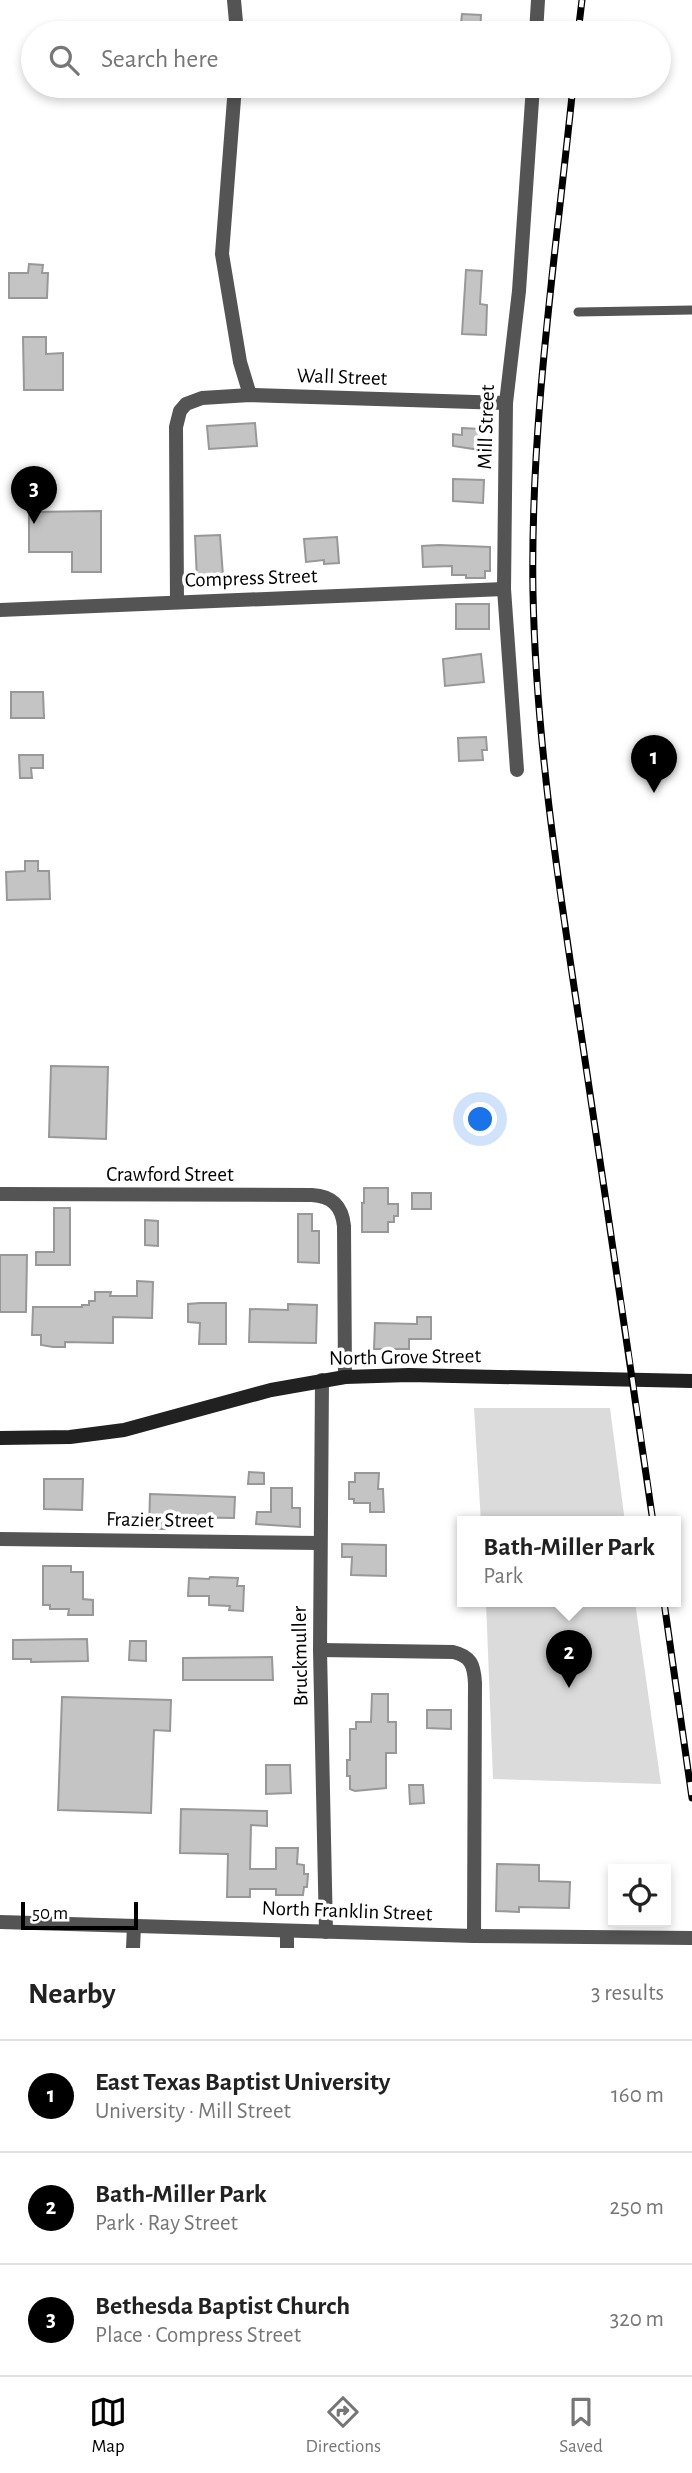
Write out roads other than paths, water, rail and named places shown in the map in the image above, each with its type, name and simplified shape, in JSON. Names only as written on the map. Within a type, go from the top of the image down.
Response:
[{"type":"main road","name":"North Grove Street","points":[[0,1438],[70,1437],[124,1430],[271,1390],[345,1377],[409,1375],[692,1381]]},
{"type":"street","points":[[234,0],[236,21]]},
{"type":"street","points":[[537,21],[538,0]]},
{"type":"street","points":[[235,98],[222,254],[240,362],[250,395]]},
{"type":"street","name":"Mill Street","points":[[517,770],[504,589],[506,403],[519,291],[532,98]]},
{"type":"street","name":"Wall Street","points":[[177,602],[176,427],[180,411],[194,400],[250,395],[506,403]]},
{"type":"street","name":"Compress Street","points":[[0,610],[504,589]]},
{"type":"street","name":"Crawford Street","points":[[0,1194],[323,1195],[337,1204],[343,1215],[345,1377]]},
{"type":"street","name":"Bruckmuller","points":[[322,1380],[319,1543],[326,1932]]},
{"type":"street","name":"Frazier Street","points":[[0,1539],[319,1543]]},
{"type":"street","points":[[320,1650],[453,1652],[467,1656],[471,1662],[475,1682],[474,1936]]},
{"type":"street","name":"North Franklin Street","points":[[0,1922],[474,1936],[611,1943],[692,1938]]},
{"type":"street","points":[[134,1926],[134,1948]]},
{"type":"street","points":[[287,1931],[287,1948]]},
{"type":"lane","points":[[578,312],[692,310]]},
{"type":"railway","points":[[579,21],[582,0]]},
{"type":"railway","points":[[572,98],[540,402],[533,529],[535,648],[557,869],[652,1516]]},
{"type":"railway","points":[[665,1607],[692,1798]]},
{"type":"place","name":"Bethesda Baptist Church","points":[[34,524]]},
{"type":"place","name":"East Texas Baptist University","points":[[654,793]]},
{"type":"place","name":"Bath-Miller Park","points":[[569,1688]]}]
